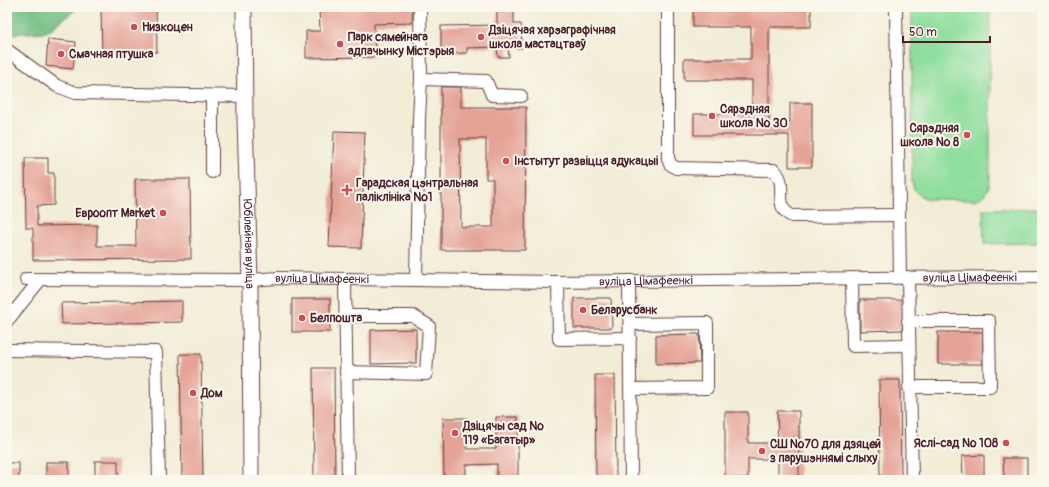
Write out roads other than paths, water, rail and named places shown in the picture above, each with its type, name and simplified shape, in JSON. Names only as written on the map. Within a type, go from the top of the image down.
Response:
[{"type":"main road","name":"Юбілейная вуліца","points":[[244,7],[250,280],[251,480]]},
{"type":"street","points":[[416,279],[421,79],[420,7]]},
{"type":"street","points":[[668,7],[668,158],[670,164],[676,168],[774,170],[779,175],[781,180],[781,206],[786,213],[792,216],[899,215]]},
{"type":"street","points":[[896,7],[899,215],[908,321],[912,480]]},
{"type":"street","points":[[7,50],[57,86],[76,93],[245,96]]},
{"type":"street","points":[[421,79],[486,81],[492,95],[521,96]]},
{"type":"street","points":[[212,96],[212,172]]},
{"type":"street","name":"вуліца Цімафеенкі","points":[[26,279],[250,280],[278,278],[558,282],[904,277],[1042,277]]},
{"type":"street","points":[[852,278],[853,346],[909,345]]},
{"type":"street","points":[[7,321],[40,280]]},
{"type":"street","points":[[345,280],[348,480]]},
{"type":"street","points":[[629,281],[631,480]]},
{"type":"street","points":[[558,282],[559,339],[630,338]]},
{"type":"street","points":[[346,316],[413,316],[429,326],[426,374],[346,372]]},
{"type":"street","points":[[908,321],[989,321],[990,386],[909,387]]},
{"type":"street","points":[[630,324],[707,323],[708,388],[630,389]]},
{"type":"street","points":[[7,350],[156,352],[159,480]]},
{"type":"place","name":"Низкоцен","points":[[134,27]]},
{"type":"place","name":"Дзіцячая харэаграфічная школа мастацтваў","points":[[481,37]]},
{"type":"place","name":"Парк сямейнага адпачынку Містэрыя","points":[[340,44]]},
{"type":"place","name":"Смачная птушка","points":[[61,54]]},
{"type":"place","name":"Сярэдняя школа № 30","points":[[712,116]]},
{"type":"place","name":"Сярэдняя школа № 8","points":[[967,135]]},
{"type":"place","name":"Інстытут развіцця адукацыі","points":[[506,161]]},
{"type":"place","name":"Гарадская цэнтральная паліклініка №1","points":[[347,190]]},
{"type":"place","name":"Евроопт Market","points":[[163,213]]},
{"type":"place","name":"Беларусбанк","points":[[583,310]]},
{"type":"place","name":"Белпошта","points":[[302,318]]},
{"type":"place","name":"Дом","points":[[193,393]]},
{"type":"place","name":"Дзіцячы сад № 119 «Багатыр»","points":[[455,433]]},
{"type":"place","name":"Яслі-сад № 108","points":[[1006,443]]},
{"type":"place","name":"СШ №70 для дзяцей з парушэннямі слыху","points":[[762,451]]}]
